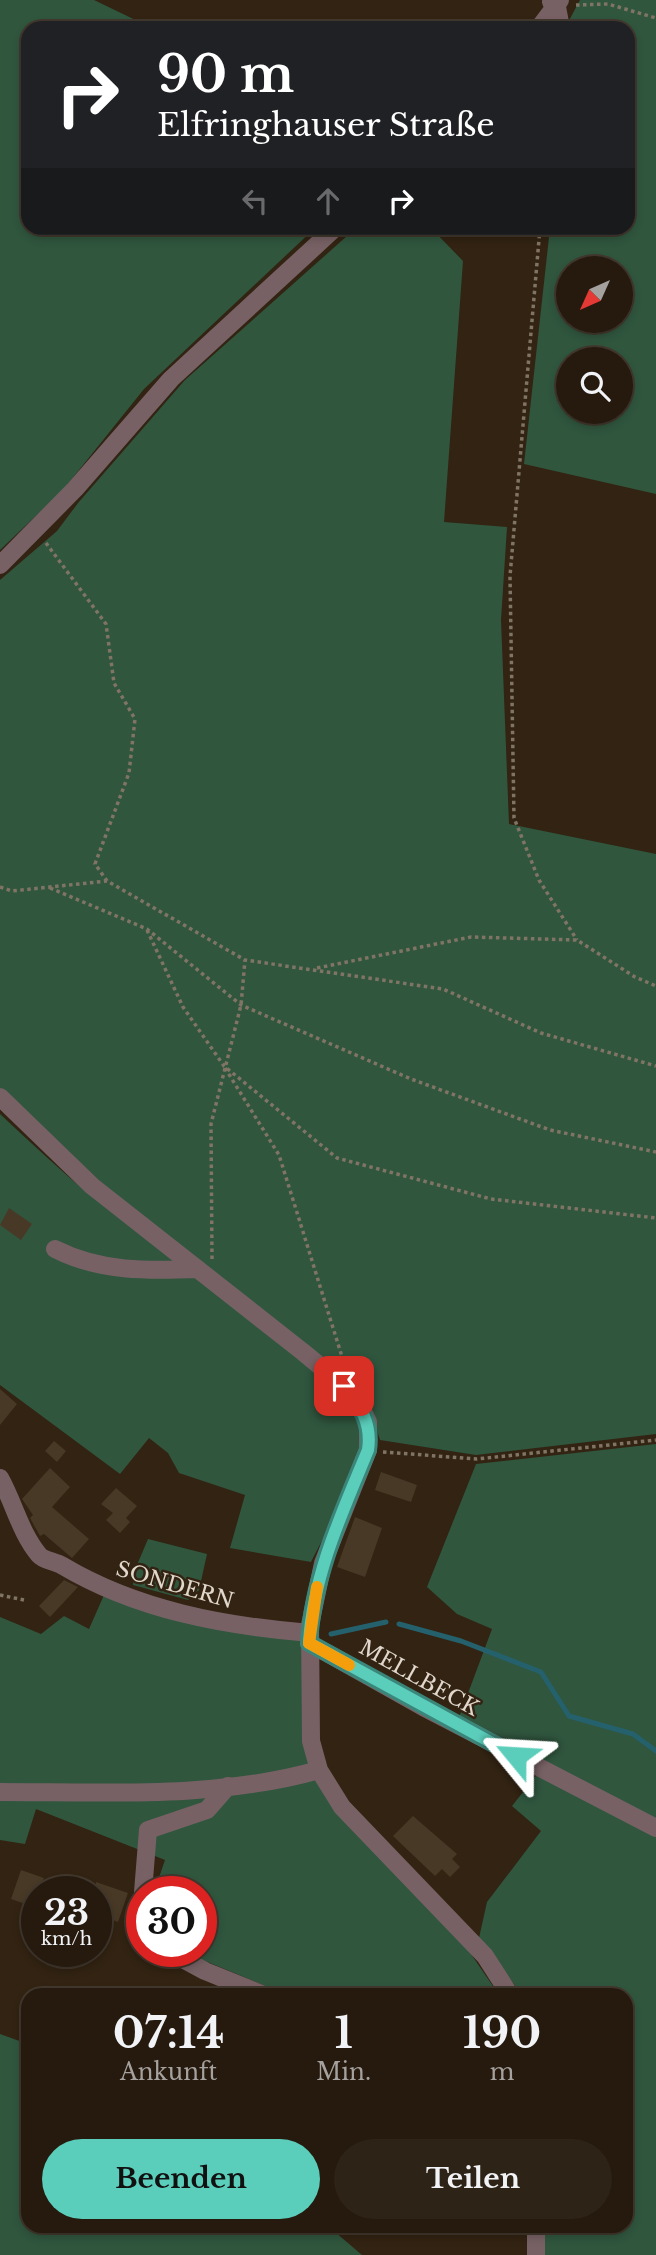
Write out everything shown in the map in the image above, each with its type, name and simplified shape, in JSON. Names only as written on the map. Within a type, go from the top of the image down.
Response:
[{"type":"street","points":[[543,21],[555,2]]},
{"type":"street","points":[[555,2],[559,21]]},
{"type":"street","points":[[0,565],[36,530],[171,379],[326,235]]},
{"type":"street","points":[[0,1097],[92,1186],[344,1386],[368,1422],[368,1450],[323,1563],[310,1634],[311,1741],[319,1770],[342,1807],[485,1956],[506,1988]]},
{"type":"street","points":[[55,1249],[81,1262],[141,1271],[198,1269]]},
{"type":"street","name":"SONDERN","points":[[0,1478],[22,1530],[41,1558],[59,1563],[111,1593],[246,1628],[310,1634]]},
{"type":"street","name":"MELLBECK","points":[[310,1634],[423,1707],[656,1828]]},
{"type":"street","points":[[0,1792],[149,1792],[272,1783],[319,1770]]},
{"type":"street","points":[[144,1876],[148,1830],[207,1810],[228,1786]]},
{"type":"street","points":[[196,1967],[246,1988]]},
{"type":"street","points":[[536,2233],[536,2255]]},
{"type":"path","points":[[555,2],[608,4],[656,18]]},
{"type":"path","points":[[539,235],[510,576],[514,818],[539,880],[577,940],[635,977],[656,986]]},
{"type":"path","points":[[36,530],[106,624],[114,683],[135,719],[129,773],[95,864],[107,881],[245,960],[443,989],[541,1034],[656,1066]]},
{"type":"path","points":[[0,887],[12,891],[107,881]]},
{"type":"path","points":[[50,888],[147,929],[241,1005],[411,1079],[550,1130],[656,1152]]},
{"type":"path","points":[[147,929],[183,1007],[224,1066],[279,1155],[315,1279],[344,1357],[344,1386]]},
{"type":"path","points":[[313,969],[471,937],[577,940]]},
{"type":"path","points":[[213,1281],[211,1124],[241,1005],[245,960]]},
{"type":"path","points":[[224,1066],[337,1158],[491,1199],[656,1217]]},
{"type":"path","points":[[368,1450],[477,1459],[656,1440]]},
{"type":"path","points":[[0,1595],[24,1600]]},
{"type":"green space","points":[[0,0],[94,0],[138,21],[21,21],[21,235],[308,235],[144,389],[63,490],[0,550]]},
{"type":"green space","points":[[580,0],[656,0],[656,494],[524,464],[549,235],[635,235],[635,21],[569,21]]},
{"type":"green space","points":[[348,235],[438,235],[463,261],[444,522],[507,527],[501,620],[509,824],[656,854],[656,1434],[476,1455],[380,1440],[375,1424],[97,1180],[0,1088],[0,580],[57,531],[185,380]]},
{"type":"green space","points":[[0,1114],[95,1199],[287,1348],[325,1381],[351,1409],[362,1429],[357,1462],[344,1497],[311,1562],[230,1548],[245,1495],[179,1473],[168,1453],[149,1438],[120,1474],[0,1385]]},
{"type":"green space","points":[[656,1444],[656,1823],[458,1720],[492,1629],[457,1614],[427,1587],[476,1464]]},
{"type":"green space","points":[[148,1539],[207,1554],[199,1590],[188,1600],[133,1585],[134,1572]]},
{"type":"green space","points":[[104,1595],[291,1636],[304,1642],[309,1770],[151,1789],[0,1788],[0,1617],[41,1634],[64,1616],[89,1629]]},
{"type":"green space","points":[[538,1773],[656,1835],[656,2255],[543,2255],[543,2233],[633,2233],[633,1988],[517,1988],[479,1938],[487,1902],[541,1831],[512,1806]]},
{"type":"green space","points":[[314,1776],[460,1938],[494,1988],[270,1988],[217,1966],[217,1876],[160,1876],[165,1860],[36,1809],[25,1844],[0,1840],[0,1797]]},
{"type":"green space","points":[[0,2034],[21,2042],[21,2233],[336,2233],[362,2255],[0,2255]]},
{"type":"building","points":[[9,1208],[32,1224],[21,1240],[0,1225]]},
{"type":"building","points":[[0,1389],[17,1404],[0,1425]]},
{"type":"building","points":[[54,1441],[66,1451],[57,1462],[45,1451]]},
{"type":"building","points":[[50,1468],[70,1487],[52,1507],[89,1539],[72,1558],[44,1534],[40,1536],[30,1518],[33,1515],[22,1499]]},
{"type":"building","points":[[381,1472],[417,1485],[411,1502],[375,1490]]},
{"type":"building","points":[[116,1488],[137,1506],[126,1518],[130,1522],[120,1533],[106,1520],[113,1513],[101,1504]]},
{"type":"building","points":[[355,1517],[382,1528],[365,1577],[337,1567]]},
{"type":"building","points":[[64,1580],[78,1587],[50,1617],[39,1606]]},
{"type":"building","points":[[413,1816],[457,1854],[452,1859],[460,1867],[450,1877],[442,1869],[435,1876],[393,1836]]},
{"type":"building","points":[[21,1870],[38,1876],[21,1876],[21,1902],[11,1899]]},
{"type":"building","points":[[112,1888],[126,1892],[118,1922],[112,1920]]},
{"type":"waterway","points":[[331,1634],[386,1622]]},
{"type":"waterway","points":[[399,1624],[461,1641],[541,1672],[569,1716],[633,1734],[656,1751]]},
{"type":"slow traffic","points":[[317,1587],[309,1643],[349,1665]]},
{"type":"route","points":[[344,1386],[362,1409],[368,1422],[370,1437],[368,1450],[323,1563],[310,1625],[309,1643],[516,1756]]}]
